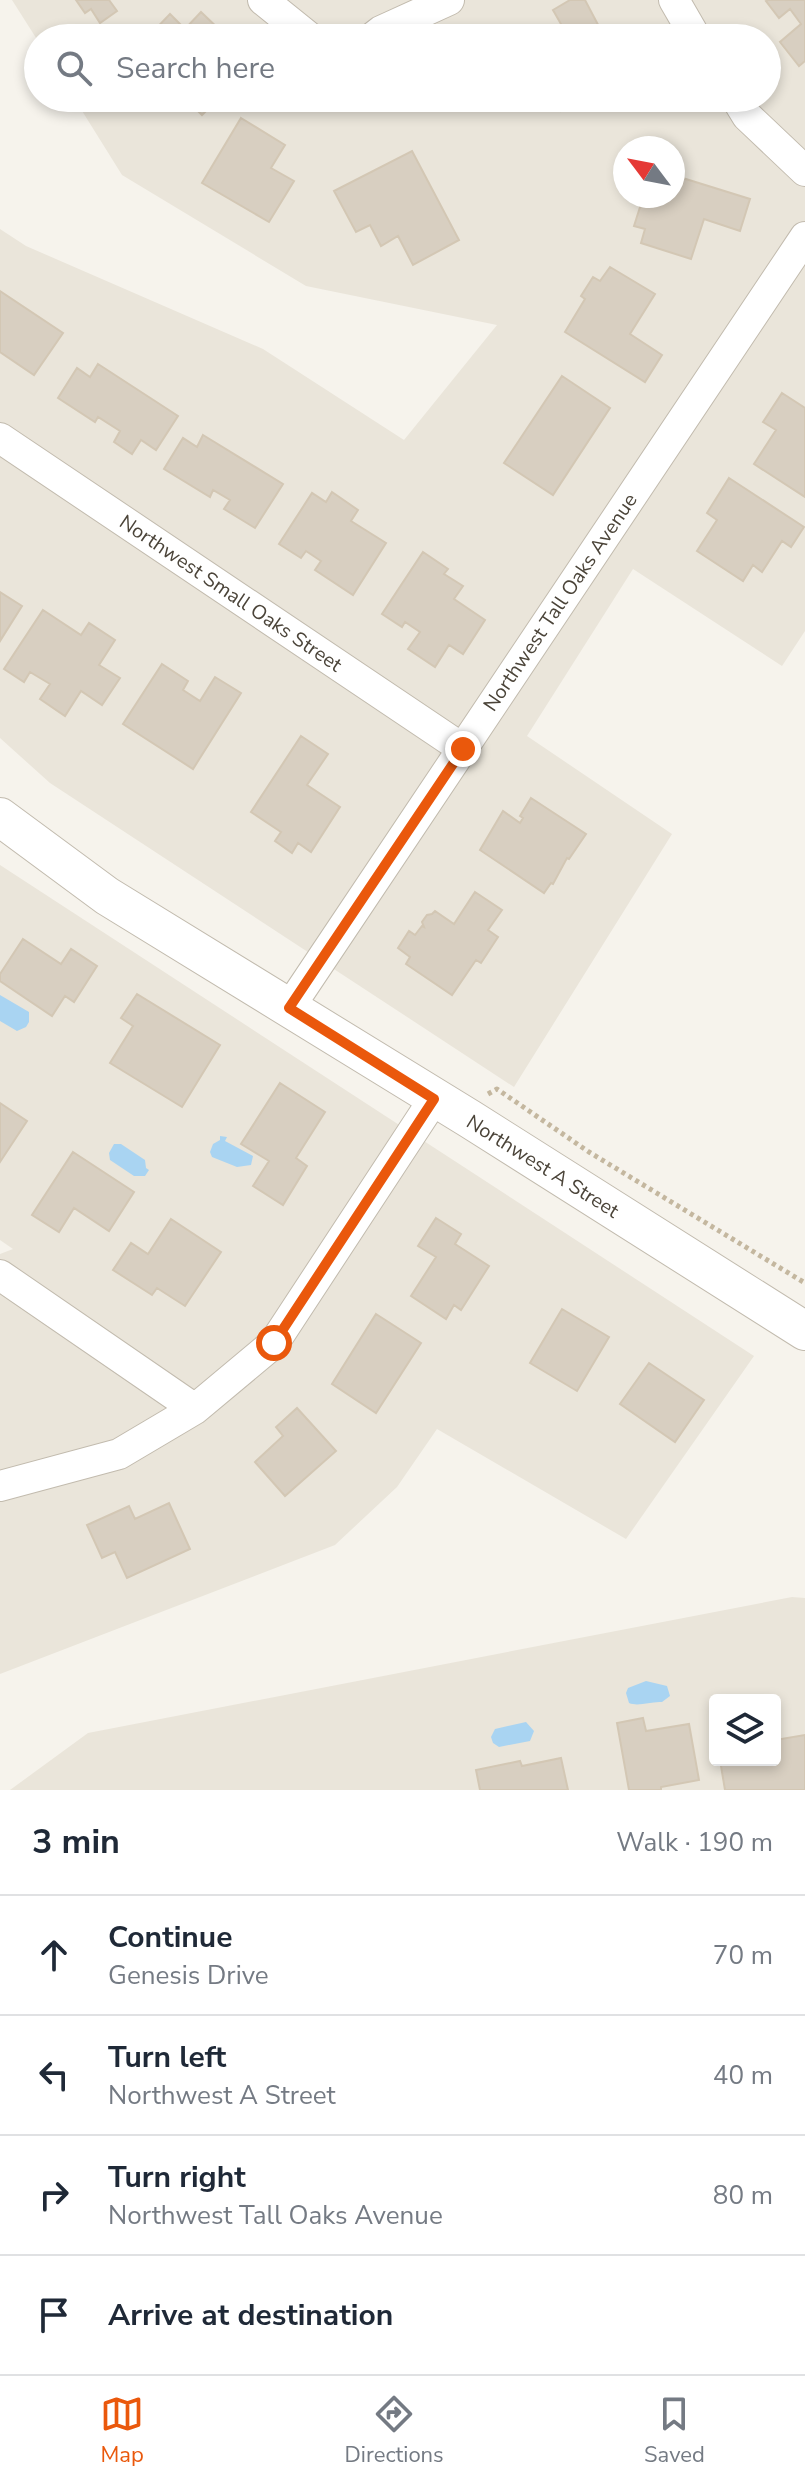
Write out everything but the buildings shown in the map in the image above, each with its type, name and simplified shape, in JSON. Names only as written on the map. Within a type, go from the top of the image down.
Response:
[{"type":"street","points":[[263,0],[293,24]]},
{"type":"street","points":[[396,24],[449,0]]},
{"type":"street","points":[[674,0],[688,24]]},
{"type":"street","points":[[745,112],[805,171]]},
{"type":"street","name":"Northwest Tall Oaks Avenue","points":[[289,1008],[805,237]]},
{"type":"street","name":"Northwest Small Oaks Street","points":[[0,438],[463,749]]},
{"type":"street","name":"Northwest A Street","points":[[0,817],[107,896],[805,1331]]},
{"type":"street","points":[[0,1486],[119,1454],[195,1409],[274,1343],[434,1099]]},
{"type":"street","points":[[0,1275],[195,1409]]},
{"type":"path","points":[[483,1096],[497,1089],[589,1152],[805,1283]]},
{"type":"shaded area","points":[[12,0],[805,0],[805,631],[782,666],[633,569],[527,736],[672,834],[514,1087],[50,783],[0,738],[0,229],[26,246],[263,349],[404,440],[497,325],[306,286],[122,175],[83,112],[781,112],[781,24],[27,24]]},
{"type":"shaded area","points":[[0,865],[754,1356],[626,1539],[437,1429],[397,1487],[335,1545],[0,1674],[0,1254],[13,1249],[0,1240]]},
{"type":"shaded area","points":[[792,1597],[805,1598],[805,1790],[10,1790],[88,1733]]},
{"type":"water","points":[[0,995],[29,1012],[26,1027],[17,1031],[0,1021]]},
{"type":"water","points":[[220,1136],[227,1137],[225,1141],[253,1156],[251,1165],[237,1167],[212,1157],[213,1144],[220,1140]]},
{"type":"water","points":[[114,1144],[121,1144],[145,1160],[149,1170],[145,1176],[134,1176],[110,1160],[109,1153]]},
{"type":"water","points":[[646,1681],[667,1686],[670,1696],[662,1702],[629,1703],[628,1688]]},
{"type":"water","points":[[526,1722],[534,1731],[530,1741],[499,1747],[493,1743],[491,1737],[495,1729]]},
{"type":"route","points":[[274,1343],[434,1099],[289,1008],[463,749]]}]
